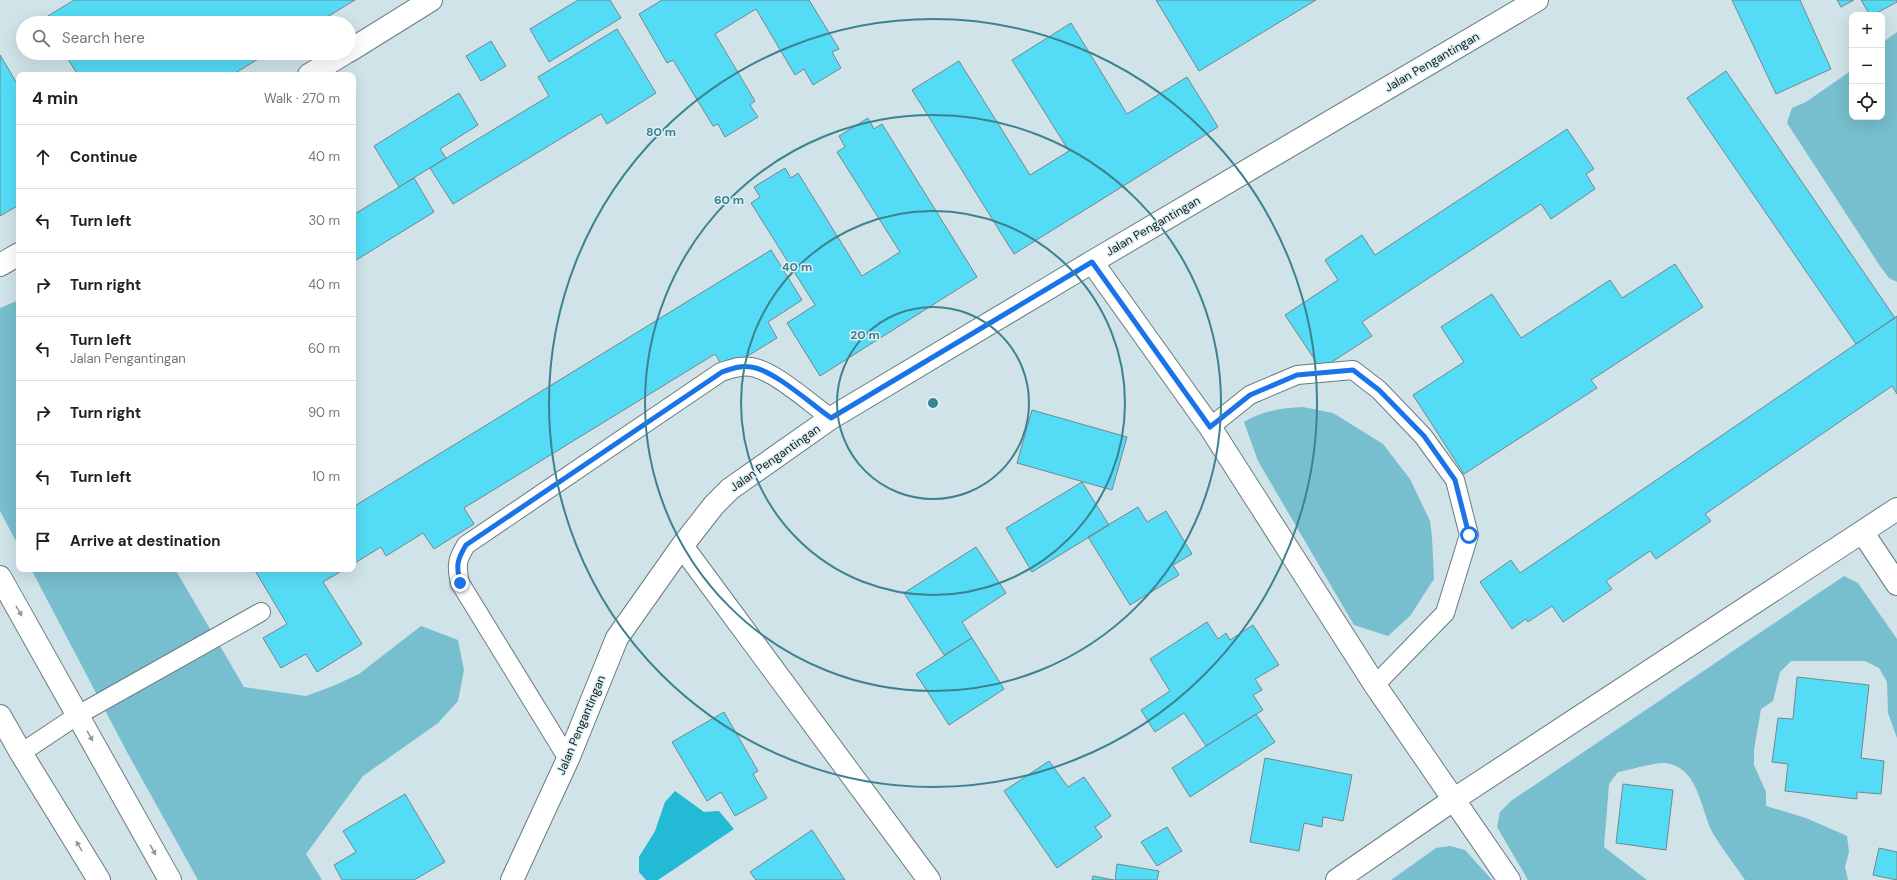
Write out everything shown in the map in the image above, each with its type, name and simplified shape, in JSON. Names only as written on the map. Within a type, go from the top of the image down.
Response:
[{"type":"street","points":[[356,47],[431,0]]},
{"type":"street","name":"Jalan Pengantingan","points":[[512,880],[568,759],[617,638],[682,546],[714,505],[730,489],[831,418],[1092,262],[1537,0]]},
{"type":"street","points":[[315,72],[334,60]]},
{"type":"street","points":[[0,265],[16,256]]},
{"type":"street","points":[[1092,262],[1210,427],[1375,685],[1509,880]]},
{"type":"street","points":[[1337,880],[1453,800],[1863,533],[1897,509]]},
{"type":"street","points":[[1863,533],[1897,584]]},
{"type":"street","points":[[682,546],[929,880]]},
{"type":"street","points":[[0,577],[170,880]]},
{"type":"street","points":[[0,716],[21,754],[98,880]]},
{"type":"lane","points":[[568,759],[460,583],[456,569],[466,545],[722,372],[735,367],[751,367],[768,372],[831,418]]},
{"type":"lane","points":[[1210,427],[1250,395],[1297,375],[1353,370],[1379,390],[1424,436],[1455,480],[1469,535],[1445,613],[1375,685]]},
{"type":"lane","points":[[21,754],[78,715],[261,612]]},
{"type":"shaded area","points":[[1897,32],[1897,282],[1889,278],[1880,266],[1787,123],[1792,108],[1806,102],[1849,72],[1849,120],[1885,120],[1885,41]]},
{"type":"shaded area","points":[[16,301],[16,541],[0,511],[0,308]]},
{"type":"shaded area","points":[[1303,407],[1333,413],[1383,444],[1410,479],[1430,521],[1434,579],[1410,616],[1388,636],[1354,625],[1258,461],[1244,422],[1258,415],[1272,411]]},
{"type":"shaded area","points":[[33,572],[177,572],[244,687],[306,696],[359,674],[421,626],[458,640],[464,670],[458,701],[438,723],[363,776],[306,854],[322,880],[198,880],[127,752]]},
{"type":"shaded area","points":[[1844,576],[1858,583],[1897,639],[1897,738],[1888,713],[1887,682],[1879,668],[1865,661],[1791,661],[1780,672],[1773,701],[1761,709],[1754,750],[1754,765],[1766,792],[1766,806],[1806,818],[1847,836],[1849,852],[1845,867],[1848,880],[1745,880],[1714,835],[1692,781],[1677,766],[1661,763],[1618,772],[1609,784],[1604,847],[1647,880],[1528,880],[1497,827],[1500,812],[1511,801]]},
{"type":"shaded area","points":[[675,791],[704,812],[719,811],[734,829],[658,880],[646,880],[639,872],[639,857],[655,831],[665,802]]},
{"type":"shaded area","points":[[1450,846],[1465,850],[1492,880],[1391,880],[1436,848]]},
{"type":"building","points":[[74,0],[355,0],[329,16],[48,16]]},
{"type":"building","points":[[578,0],[610,0],[621,18],[549,62],[530,29]]},
{"type":"building","points":[[662,0],[809,0],[839,49],[832,52],[841,68],[813,85],[804,69],[795,75],[756,9],[715,34],[755,101],[750,105],[758,117],[725,137],[718,124],[713,126],[673,60],[667,63],[639,14]]},
{"type":"building","points":[[1156,0],[1316,0],[1199,71]]},
{"type":"building","points":[[1732,0],[1800,0],[1831,69],[1776,94]]},
{"type":"building","points":[[1837,0],[1854,0],[1841,7]]},
{"type":"building","points":[[1861,0],[1897,0],[1897,2],[1879,12],[1868,12]]},
{"type":"building","points":[[1071,23],[1127,114],[1187,77],[1218,127],[1014,254],[912,90],[959,61],[1030,175],[1069,151],[1012,60]]},
{"type":"building","points":[[617,29],[656,93],[607,124],[601,114],[453,204],[430,168],[549,96],[538,77]]},
{"type":"building","points":[[491,41],[506,66],[481,81],[466,56]]},
{"type":"building","points":[[0,55],[16,82],[16,207],[0,216]]},
{"type":"building","points":[[68,60],[257,60],[237,72],[76,72]]},
{"type":"building","points":[[1726,71],[1895,318],[1856,344],[1687,98]]},
{"type":"building","points":[[459,93],[478,125],[440,149],[446,158],[399,187],[374,146]]},
{"type":"building","points":[[868,118],[874,129],[882,124],[977,277],[820,376],[787,323],[815,305],[751,203],[760,197],[754,187],[785,168],[791,178],[798,173],[862,276],[900,252],[837,152],[845,147],[839,136]]},
{"type":"building","points":[[1567,129],[1594,169],[1586,174],[1595,189],[1551,219],[1541,204],[1362,322],[1372,336],[1321,369],[1285,315],[1338,280],[1325,260],[1362,235],[1375,255]]},
{"type":"building","points":[[414,178],[434,212],[356,260],[356,213]]},
{"type":"building","points":[[771,250],[802,300],[768,322],[777,338],[725,370],[715,354],[464,508],[474,524],[434,549],[423,533],[386,556],[381,547],[356,562],[356,505]]},
{"type":"building","points":[[1675,264],[1703,307],[1591,380],[1597,388],[1464,474],[1413,395],[1464,362],[1441,327],[1492,294],[1521,338],[1610,280],[1622,298]]},
{"type":"building","points":[[1897,316],[1897,394],[1892,386],[1705,514],[1711,521],[1656,559],[1650,551],[1606,581],[1612,589],[1563,622],[1552,606],[1528,622],[1526,619],[1512,629],[1480,582],[1511,560],[1520,573]]},
{"type":"building","points":[[1032,410],[1127,437],[1112,490],[1017,463]]},
{"type":"building","points":[[1082,482],[1109,525],[1032,572],[1006,528]]},
{"type":"building","points":[[1138,507],[1147,522],[1166,511],[1192,554],[1173,565],[1179,575],[1130,605],[1088,537]]},
{"type":"building","points":[[976,547],[1006,593],[962,622],[972,638],[944,655],[904,593]]},
{"type":"building","points":[[256,572],[340,572],[323,582],[362,644],[317,672],[306,654],[281,668],[263,638],[287,624]]},
{"type":"building","points":[[1207,622],[1218,639],[1226,633],[1230,640],[1253,625],[1279,665],[1255,679],[1262,690],[1253,695],[1263,710],[1206,746],[1184,713],[1155,732],[1141,710],[1170,691],[1150,659]]},
{"type":"building","points":[[972,638],[1004,689],[949,725],[916,674]]},
{"type":"building","points":[[1797,677],[1869,685],[1861,758],[1884,761],[1881,794],[1857,792],[1857,799],[1785,791],[1788,764],[1772,762],[1778,718],[1793,719]]},
{"type":"building","points":[[724,712],[758,771],[753,774],[767,798],[735,816],[721,792],[707,801],[672,742]]},
{"type":"building","points":[[1256,714],[1275,742],[1190,797],[1172,768]]},
{"type":"building","points":[[1265,758],[1352,775],[1343,821],[1323,817],[1322,827],[1304,823],[1299,851],[1250,842]]},
{"type":"building","points":[[1049,761],[1068,787],[1084,777],[1111,816],[1095,827],[1102,837],[1057,868],[1004,791]]},
{"type":"building","points":[[1623,784],[1673,790],[1666,850],[1616,843]]},
{"type":"building","points":[[405,794],[445,862],[414,880],[342,880],[334,865],[356,852],[343,831]]},
{"type":"building","points":[[1167,827],[1182,851],[1157,866],[1141,842]]},
{"type":"building","points":[[812,830],[845,880],[756,880],[750,872]]},
{"type":"building","points":[[1879,848],[1897,852],[1897,880],[1873,875]]},
{"type":"building","points":[[1117,864],[1159,871],[1157,880],[1115,880]]},
{"type":"building","points":[[1093,876],[1114,880],[1092,880]]},
{"type":"route","points":[[460,583],[456,569],[458,559],[466,545],[722,372],[735,367],[751,367],[768,372],[831,418],[1092,262],[1210,427],[1250,395],[1297,375],[1353,370],[1379,390],[1424,436],[1455,480],[1469,535]]}]
